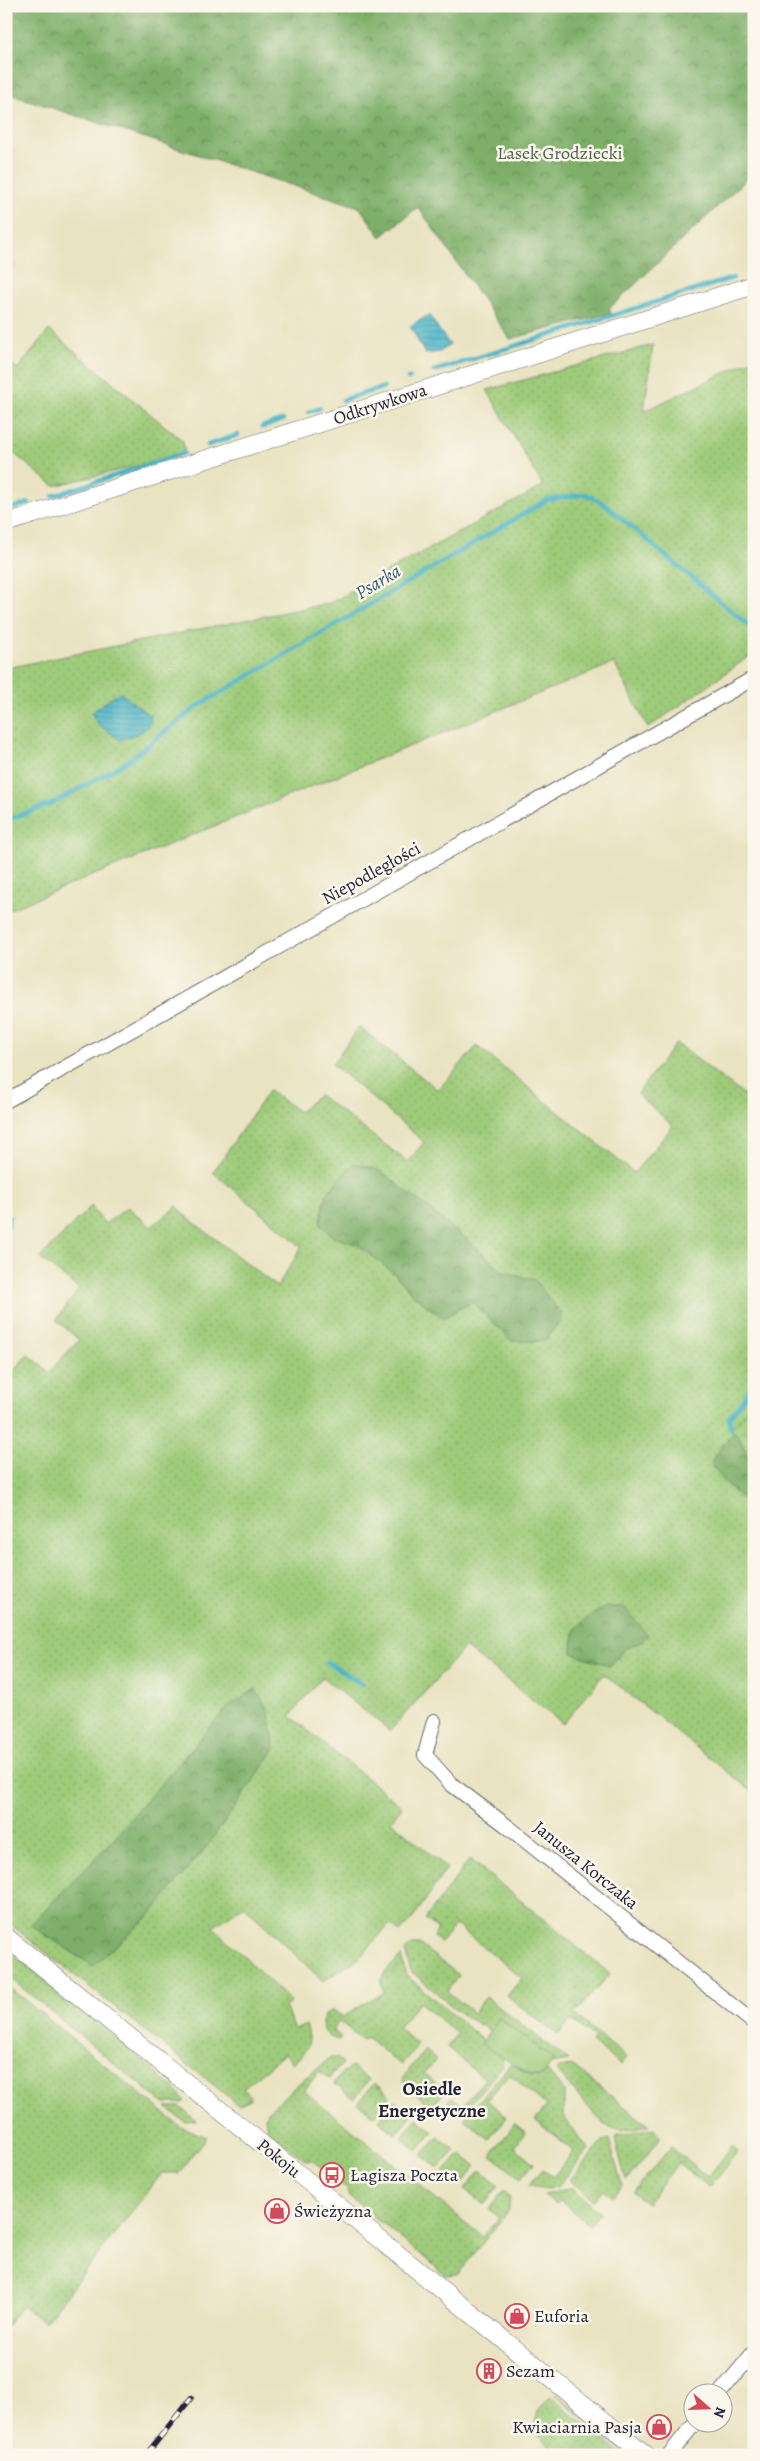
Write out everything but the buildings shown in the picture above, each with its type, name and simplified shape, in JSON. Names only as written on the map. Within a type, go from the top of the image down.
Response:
[{"type":"street","name":"Odkrywkowa","points":[[6,523],[754,285]]},
{"type":"street","name":"Niepodległości","points":[[6,1101],[754,678]]},
{"type":"street","name":"Janusza Korczaka","points":[[434,1721],[425,1754],[451,1784],[507,1826],[754,2024]]},
{"type":"street","name":"Pokoju","points":[[6,1937],[646,2455]]},
{"type":"street","points":[[727,2384],[754,2352]]},
{"type":"street","points":[[669,2455],[686,2434]]},
{"type":"green space","name":"Lasek Grodziecki","points":[[6,6],[754,6],[754,172],[609,309],[611,313],[510,339],[418,207],[381,237],[359,207],[6,93]]},
{"type":"green space","points":[[49,330],[183,441],[185,454],[54,486],[6,447],[6,360],[18,369]]},
{"type":"green space","points":[[653,345],[644,411],[754,359],[754,653],[648,728],[614,663],[6,911],[6,668],[330,603],[543,486],[487,390]]},
{"type":"green space","points":[[359,1027],[438,1090],[477,1046],[634,1173],[673,1126],[637,1094],[676,1043],[754,1103],[754,1793],[604,1674],[563,1724],[465,1647],[390,1731],[322,1677],[290,1716],[402,1807],[391,1821],[447,1868],[414,1917],[400,1933],[390,1924],[358,1959],[323,1981],[244,1906],[213,1927],[291,2002],[285,2007],[295,2030],[306,2025],[309,2037],[309,2042],[302,2055],[293,2063],[285,2053],[243,2088],[252,2098],[239,2105],[6,1921],[6,1373],[10,1375],[28,1354],[49,1372],[79,1340],[56,1320],[79,1289],[40,1258],[91,1206],[105,1224],[128,1207],[151,1227],[177,1206],[183,1214],[277,1287],[302,1247],[213,1172],[269,1090],[299,1112],[319,1095],[408,1162],[424,1142],[332,1064]]},
{"type":"green space","points":[[354,1163],[381,1171],[464,1237],[503,1272],[535,1280],[563,1316],[545,1341],[512,1341],[472,1302],[443,1318],[413,1295],[395,1274],[358,1245],[333,1237],[320,1224],[326,1195]]},
{"type":"green space","points":[[751,1406],[754,1407],[754,1468],[737,1434],[731,1429]]},
{"type":"green space","points":[[754,1414],[754,1506],[741,1498],[730,1487],[711,1463],[730,1436]]},
{"type":"green space","points":[[605,1607],[624,1607],[648,1635],[643,1641],[626,1648],[610,1666],[572,1653],[572,1643],[576,1629],[584,1620]]},
{"type":"green space","points":[[255,1689],[268,1708],[275,1749],[211,1841],[150,1915],[93,1966],[30,1925],[105,1848],[227,1708]]},
{"type":"green space","points":[[470,1859],[610,1974],[574,2014],[626,2057],[620,2065],[592,2042],[595,2038],[571,2020],[558,2035],[507,1996],[522,1978],[456,1925],[440,1942],[433,1937],[438,1929],[425,1919]]},
{"type":"green space","points":[[411,1945],[420,1945],[459,1975],[447,1991],[473,2013],[486,1997],[569,2061],[551,2064],[554,2059],[500,2019],[490,2031],[460,2013],[411,1971],[405,1951]]},
{"type":"green space","points":[[6,1948],[133,2052],[174,2088],[185,2101],[182,2103],[163,2103],[6,1975]]},
{"type":"green space","points":[[401,1956],[406,1975],[502,2057],[503,2065],[460,2115],[454,2111],[445,2116],[438,2113],[452,2097],[463,2105],[485,2079],[447,2047],[457,2033],[419,2002],[398,2028],[418,2045],[401,2065],[368,2038],[363,2040],[339,2021],[332,2030],[342,2038],[340,2040],[329,2036],[323,2028],[322,2021],[326,2014],[333,2010],[343,2017],[384,1992],[382,1986],[383,1976]]},
{"type":"green space","points":[[6,1985],[181,2127],[207,2137],[179,2173],[162,2173],[45,2322],[22,2306],[6,2326]]},
{"type":"green space","points":[[499,2018],[554,2059],[543,2076],[531,2075],[481,2044]]},
{"type":"green space","points":[[425,2050],[436,2059],[424,2074],[445,2091],[432,2107],[403,2082],[404,2076]]},
{"type":"green space","points":[[330,2058],[337,2058],[343,2063],[329,2079],[319,2071],[304,2091],[483,2237],[499,2218],[489,2209],[504,2190],[510,2197],[509,2210],[457,2275],[447,2276],[350,2197],[347,2189],[312,2160],[306,2161],[267,2130],[265,2117],[268,2111]]},
{"type":"green space","points":[[510,2064],[531,2075],[543,2076],[547,2071],[564,2090],[564,2115],[568,2124],[589,2149],[558,2186],[549,2189],[528,2186],[542,2169],[553,2177],[574,2151],[535,2120],[547,2106],[509,2074],[487,2100],[507,2117],[489,2139],[464,2119]]},
{"type":"green space","points":[[573,2066],[649,2126],[621,2131],[603,2124],[556,2070]]},
{"type":"green space","points":[[352,2067],[369,2080],[354,2099],[334,2083],[343,2072]]},
{"type":"green space","points":[[374,2083],[390,2096],[375,2116],[358,2103]]},
{"type":"green space","points":[[394,2100],[412,2115],[396,2134],[379,2120]]},
{"type":"green space","points":[[166,2107],[180,2107],[197,2121],[185,2122]]},
{"type":"green space","points":[[417,2118],[433,2132],[417,2151],[401,2138]]},
{"type":"green space","points":[[515,2123],[526,2132],[514,2147],[534,2163],[521,2179],[491,2155]]},
{"type":"green space","points":[[654,2129],[660,2136],[659,2140],[626,2181],[615,2139],[618,2136]]},
{"type":"green space","points":[[438,2136],[455,2150],[439,2168],[422,2155]]},
{"type":"green space","points":[[609,2139],[622,2186],[612,2197],[603,2190],[594,2201],[570,2180],[603,2141]]},
{"type":"green space","points":[[732,2146],[738,2151],[709,2187],[678,2163],[647,2203],[633,2192],[671,2147],[708,2177]]},
{"type":"green space","points":[[460,2154],[476,2166],[460,2185],[444,2172]]},
{"type":"green space","points":[[480,2170],[499,2186],[484,2205],[465,2189]]},
{"type":"green space","points":[[571,2188],[600,2212],[590,2225],[560,2201],[556,2205],[544,2195]]},
{"type":"green space","points":[[555,2395],[623,2447],[624,2451]]},
{"type":"green space","points":[[550,2396],[623,2455],[559,2455],[535,2433],[538,2409]]},
{"type":"water","points":[[429,315],[450,345],[440,352],[425,354],[410,326]]},
{"type":"water","points":[[119,692],[151,716],[145,729],[120,740],[99,725],[91,713]]},
{"type":"waterway","points":[[750,273],[754,271]]},
{"type":"waterway","points":[[434,371],[733,278]]},
{"type":"waterway","points":[[343,400],[384,387]]},
{"type":"waterway","points":[[309,412],[320,408]]},
{"type":"waterway","points":[[262,427],[283,420]]},
{"type":"waterway","points":[[208,445],[238,435]]},
{"type":"waterway","points":[[53,496],[184,453]]},
{"type":"waterway","name":"Psarka","points":[[6,820],[52,804],[125,763],[198,706],[547,500],[586,494],[603,503],[754,630]]},
{"type":"waterway","points":[[6,510],[29,503]]},
{"type":"waterway","points":[[6,1231],[9,1217]]},
{"type":"waterway","points":[[731,1429],[729,1418],[754,1383]]},
{"type":"waterway","points":[[327,1662],[362,1684]]},
{"type":"railway","points":[[146,2455],[191,2398]]},
{"type":"place","name":"Łagisza Poczta","points":[[332,2175]]},
{"type":"place","name":"Świeżyzna","points":[[277,2211]]},
{"type":"place","name":"Euforia","points":[[517,2316]]},
{"type":"place","name":"Sezam","points":[[489,2371]]},
{"type":"place","name":"Kwiaciarnia Pasja","points":[[659,2427]]},
{"type":"district","name":"Osiedle Energetyczne","points":[[432,2100]]}]
